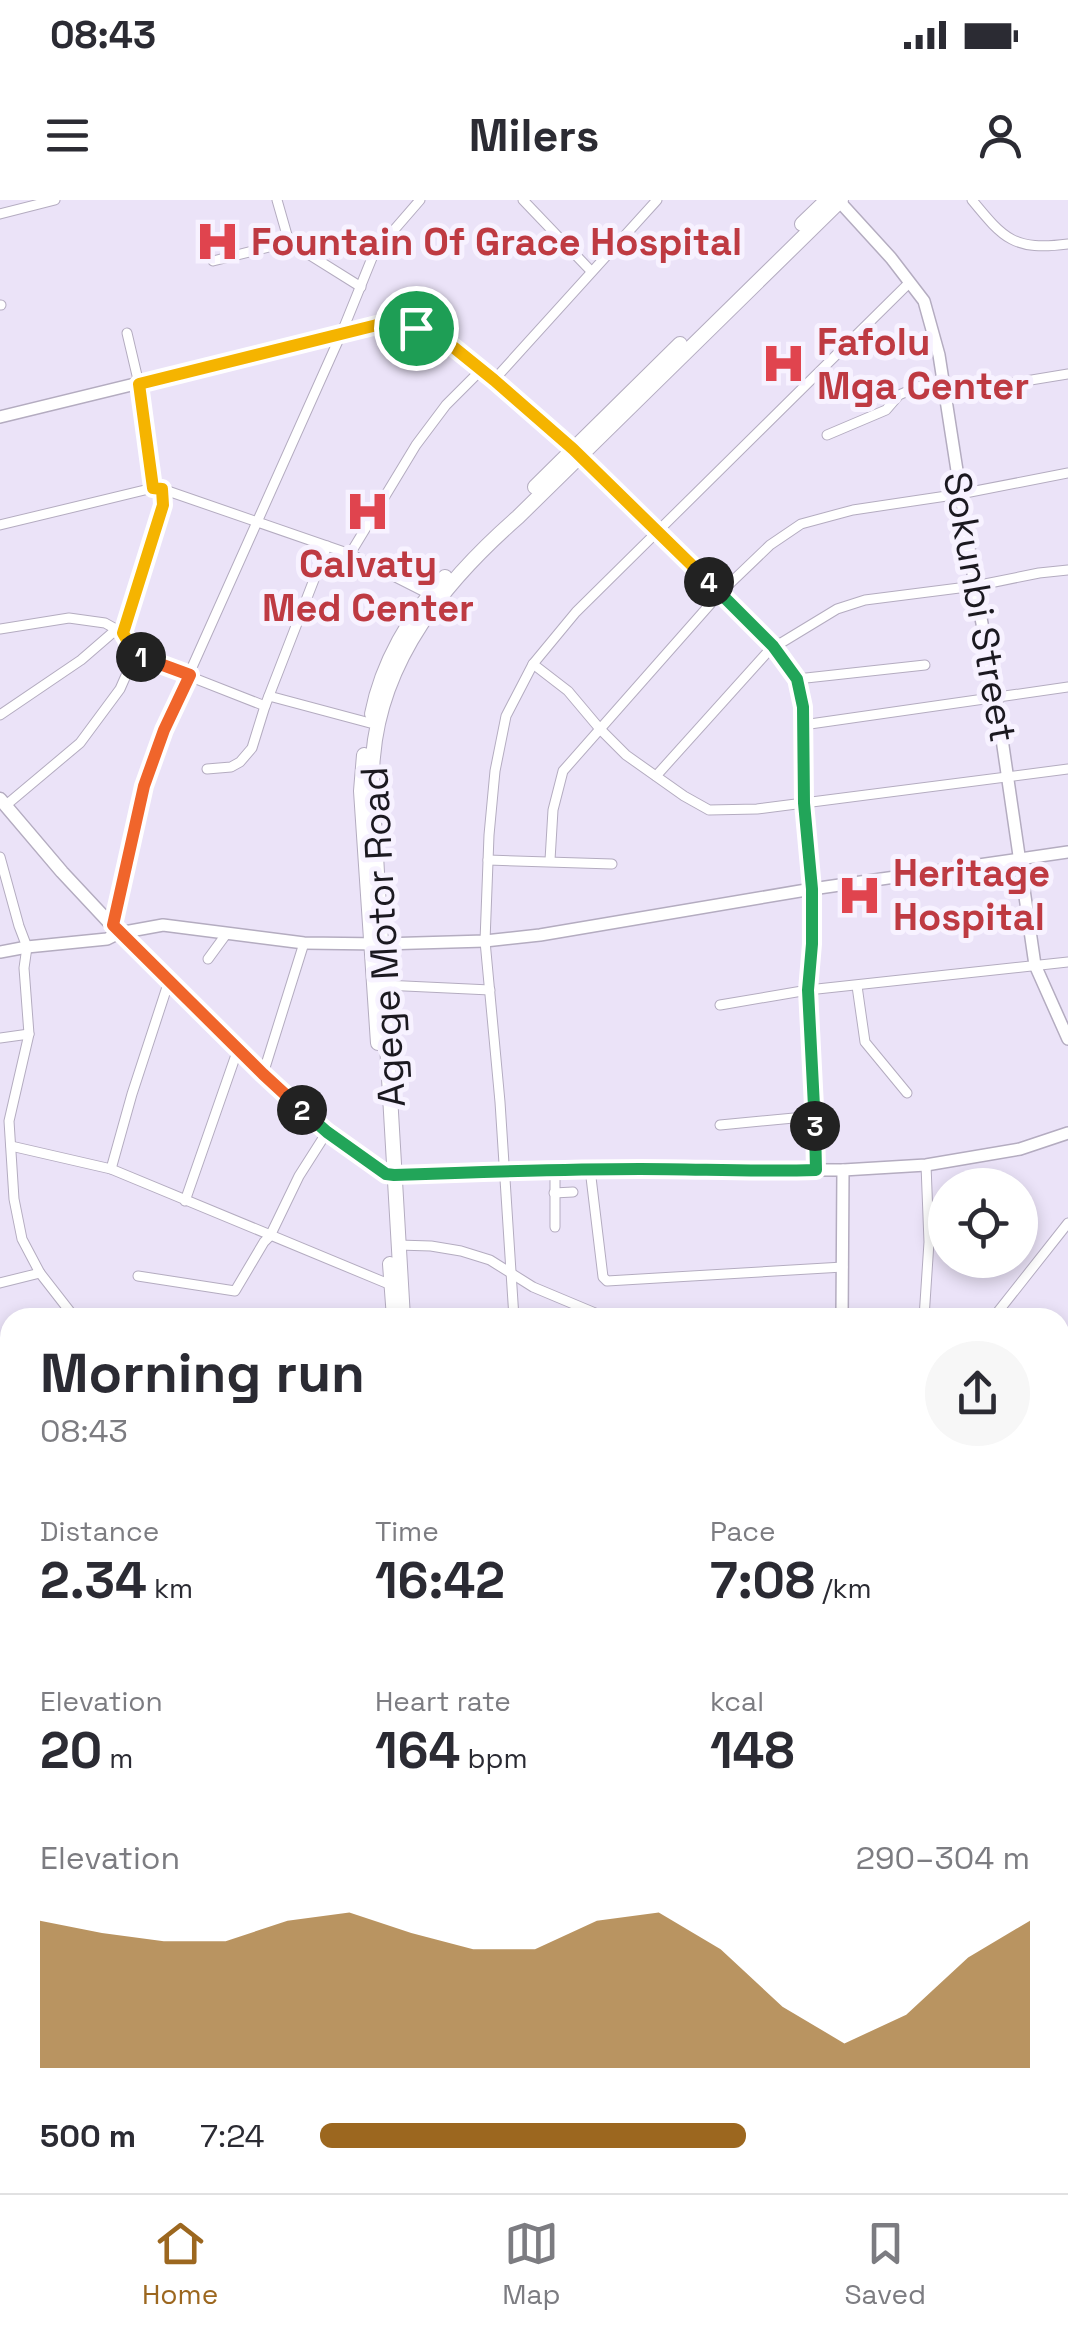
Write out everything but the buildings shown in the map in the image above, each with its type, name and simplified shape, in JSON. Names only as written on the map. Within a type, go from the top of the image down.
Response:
[{"type":"main road","name":"Agege Motor Road","points":[[402,1308],[390,1175],[372,804],[373,757],[381,710],[394,669],[448,586],[826,200]]},
{"type":"main road","name":"Agege Motor Road","points":[[393,1308],[384,985],[361,792],[376,695],[393,650],[429,594],[840,201]]},
{"type":"main road","points":[[3,802],[116,929],[263,1074],[327,1132],[390,1175]]},
{"type":"street","points":[[0,214],[54,200]]},
{"type":"street","points":[[277,200],[289,242],[361,287]]},
{"type":"street","points":[[0,952],[107,939],[116,929],[144,786],[164,730],[374,253],[420,200]]},
{"type":"street","points":[[523,200],[591,272]]},
{"type":"street","points":[[533,210],[543,200]]},
{"type":"street","points":[[494,380],[657,200]]},
{"type":"street","points":[[972,200],[1000,234],[1010,240],[1026,245],[1068,244]]},
{"type":"street","name":"Sokunbi Street","points":[[840,201],[924,300],[939,355],[1035,964],[1068,1039]]},
{"type":"street","points":[[213,261],[289,242]]},
{"type":"street","points":[[514,1308],[485,941],[488,860],[501,734],[516,693],[532,664],[576,612],[910,283]]},
{"type":"street","points":[[0,416],[381,324],[416,328],[452,346],[576,453],[772,645],[797,679],[803,707],[804,803],[812,889],[808,990],[816,1170]]},
{"type":"street","points":[[0,715],[120,631],[162,512],[127,333]]},
{"type":"street","points":[[350,554],[416,445],[446,405],[482,370]]},
{"type":"street","points":[[827,435],[886,410],[899,395],[916,386],[944,388],[1068,374]]},
{"type":"street","points":[[550,860],[552,810],[563,771],[720,593],[770,545],[801,524],[854,510],[1068,473]]},
{"type":"street","points":[[0,525],[158,488],[350,554],[429,594]]},
{"type":"street","points":[[207,770],[231,767],[252,748],[327,546]]},
{"type":"street","points":[[656,776],[772,645],[837,609],[866,600],[1068,570]]},
{"type":"street","points":[[0,629],[68,618],[106,623],[120,631],[135,654],[234,695],[370,723]]},
{"type":"street","points":[[3,802],[80,743],[120,688],[135,654]]},
{"type":"street","points":[[532,664],[568,691],[626,754],[709,810],[804,803],[1068,769]]},
{"type":"street","points":[[797,679],[925,664]]},
{"type":"street","points":[[803,725],[1068,687]]},
{"type":"street","points":[[116,929],[163,924],[304,943],[485,941],[1068,852]]},
{"type":"street","points":[[488,860],[612,864]]},
{"type":"street","points":[[1,864],[27,947],[24,968],[30,1015],[29,1034],[4,1122],[11,1146],[14,1199],[22,1239],[40,1274],[66,1308]]},
{"type":"street","points":[[208,959],[227,932]]},
{"type":"street","points":[[263,1074],[304,943]]},
{"type":"street","points":[[720,1005],[808,990],[1068,962]]},
{"type":"street","points":[[111,1169],[169,981]]},
{"type":"street","points":[[384,985],[490,990]]},
{"type":"street","points":[[857,986],[865,1042],[907,1094]]},
{"type":"street","points":[[0,1038],[29,1034]]},
{"type":"street","points":[[185,1201],[238,1048]]},
{"type":"street","points":[[720,1125],[815,1116]]},
{"type":"street","points":[[138,1276],[235,1290],[270,1236],[299,1176],[327,1132]]},
{"type":"street","points":[[390,1175],[590,1169],[843,1170],[926,1165],[1020,1150],[1068,1133]]},
{"type":"street","points":[[11,1146],[111,1169],[391,1285]]},
{"type":"street","points":[[925,1308],[929,1242],[926,1165]]},
{"type":"street","points":[[590,1169],[602,1277],[607,1281],[844,1267]]},
{"type":"street","points":[[555,1227],[556,1170]]},
{"type":"street","points":[[842,1308],[843,1170]]},
{"type":"street","points":[[554,1193],[574,1192]]},
{"type":"street","points":[[0,1202],[14,1199]]},
{"type":"street","points":[[1001,1308],[1068,1222]]},
{"type":"street","points":[[398,1246],[431,1246],[490,1260],[533,1287],[583,1308]]},
{"type":"street","points":[[0,1284],[40,1274]]},
{"type":"place","name":"Fountain Of Grace Hospital","points":[[218,242]]},
{"type":"place","name":"Fafolu Mga Center","points":[[784,364]]},
{"type":"place","name":"Calvaty Med Center","points":[[368,512]]},
{"type":"place","name":"Heritage Hospital","points":[[860,895]]},
{"type":"route","points":[[381,324],[416,328],[452,346],[573,449],[773,646],[797,679],[803,707],[804,803],[812,889],[808,990],[816,1170],[590,1169],[386,1174],[327,1132],[263,1074],[113,925],[144,786],[190,675],[135,654],[123,633],[163,505],[162,489],[153,488],[139,384],[381,324]]}]
